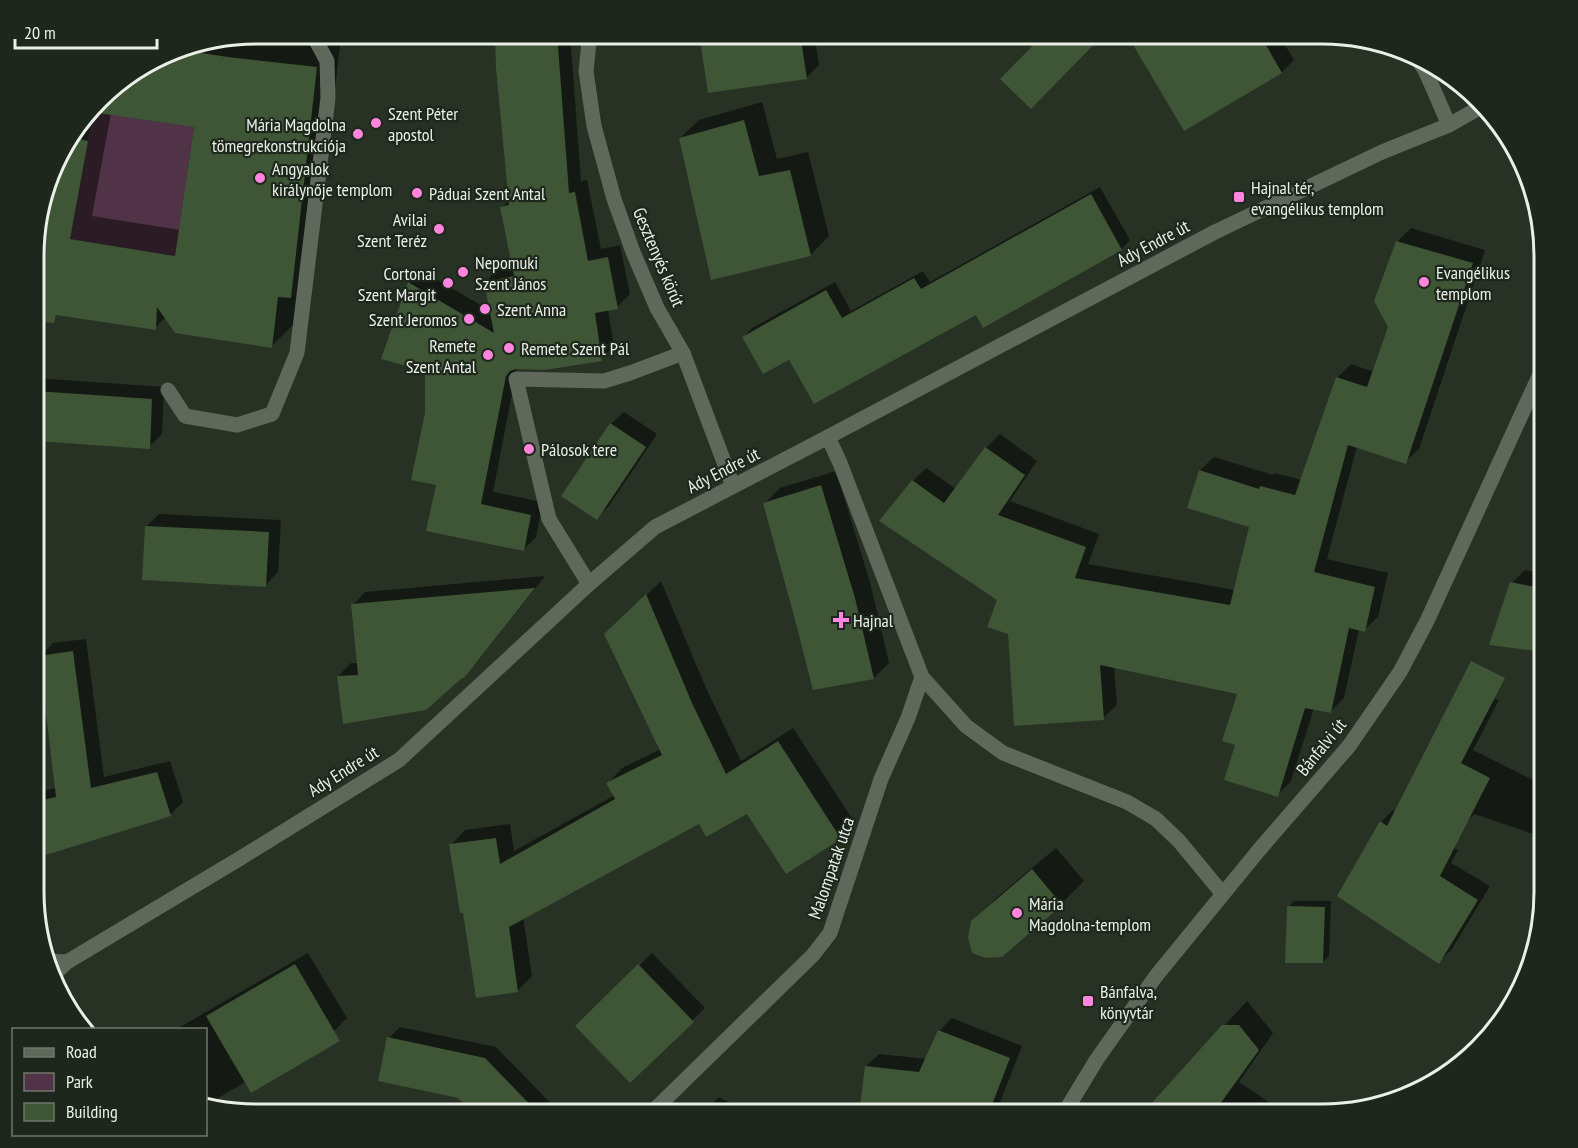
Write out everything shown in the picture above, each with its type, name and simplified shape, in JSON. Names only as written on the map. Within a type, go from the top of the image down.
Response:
[{"type":"street","points":[[168,390],[185,416],[237,425],[272,414],[297,352],[328,98],[327,61],[318,44]]},
{"type":"street","name":"Gesztenyés körút","points":[[589,44],[586,71],[594,126],[614,199],[657,308],[683,353],[734,486]]},
{"type":"street","points":[[1425,70],[1449,125]]},
{"type":"street","name":"Ady Endre út","points":[[58,970],[66,962],[399,760],[655,527],[1215,232],[1382,152],[1449,125],[1476,110]]},
{"type":"street","points":[[590,584],[549,519],[516,379],[604,381],[683,353]]},
{"type":"street","name":"Bánfalvi út","points":[[1070,1104],[1097,1059],[1156,975],[1222,893],[1349,746],[1400,672],[1427,621],[1534,387]]},
{"type":"street","points":[[828,437],[922,677],[966,726],[1003,753],[1127,802],[1156,819],[1179,841],[1222,893]]},
{"type":"street","name":"Malompatak utca","points":[[660,1104],[813,955],[830,933],[881,779],[908,718],[922,677]]},
{"type":"street","points":[[55,961],[66,962]]},
{"type":"green space","points":[[99,113],[194,127],[175,256],[70,239],[91,122]]},
{"type":"building","points":[[495,44],[558,44],[569,193],[575,192],[588,261],[608,257],[618,309],[595,313],[602,361],[545,370],[516,369],[510,371],[506,376],[481,504],[531,515],[524,551],[426,531],[436,485],[411,480],[425,413],[425,371],[381,359],[408,282],[494,333],[484,282],[514,276],[500,207],[509,205]]},
{"type":"building","points":[[701,44],[802,44],[807,79],[708,93]]},
{"type":"building","points":[[1034,44],[1094,44],[1031,109],[1000,79]]},
{"type":"building","points":[[1133,44],[1265,44],[1282,73],[1184,131]]},
{"type":"building","points":[[196,52],[317,67],[291,298],[278,297],[272,348],[175,333],[157,307],[156,330],[56,315],[54,323],[44,322],[45,228],[55,187],[65,162],[79,139],[88,141],[70,239],[175,256],[194,127],[99,113],[138,79],[162,65]]},
{"type":"building","points":[[744,120],[759,176],[790,170],[811,256],[711,280],[679,138]]},
{"type":"building","points":[[1091,194],[1122,250],[983,328],[976,315],[814,404],[789,360],[763,374],[742,337],[826,290],[842,318],[914,278],[921,289]]},
{"type":"building","points":[[1396,241],[1473,263],[1406,464],[1348,445],[1314,572],[1375,587],[1365,632],[1349,628],[1331,713],[1305,708],[1278,797],[1224,780],[1235,745],[1222,741],[1237,694],[1100,665],[1104,720],[1014,726],[1008,634],[987,627],[997,600],[879,521],[912,480],[944,503],[985,447],[1025,475],[998,515],[1086,547],[1075,578],[1230,605],[1249,527],[1187,508],[1199,470],[1259,489],[1260,486],[1295,495],[1336,377],[1367,387],[1388,327],[1374,301]]},
{"type":"building","points":[[44,392],[152,399],[150,449],[44,442]]},
{"type":"building","points":[[610,423],[646,447],[597,520],[561,496]]},
{"type":"building","points":[[821,485],[855,598],[874,679],[813,690],[763,503]]},
{"type":"building","points":[[145,526],[269,532],[266,587],[142,580]]},
{"type":"building","points":[[1510,582],[1534,587],[1534,651],[1489,645]]},
{"type":"building","points":[[535,588],[464,678],[426,710],[343,724],[337,676],[358,675],[351,604]]},
{"type":"building","points":[[646,594],[692,703],[726,774],[778,741],[841,839],[786,874],[747,814],[706,837],[699,824],[509,927],[518,992],[476,998],[463,913],[460,913],[449,844],[496,838],[500,864],[615,799],[606,783],[662,755],[604,634]]},
{"type":"building","points":[[73,651],[91,788],[157,772],[171,816],[46,855],[44,800],[56,797],[44,697],[44,655]]},
{"type":"building","points":[[1471,661],[1505,678],[1461,763],[1490,778],[1440,876],[1478,900],[1439,964],[1337,896],[1380,821],[1387,826]]},
{"type":"building","name":"Mária Magdolna-templom","points":[[1032,869],[1062,905],[1002,957],[986,958],[972,953],[968,937],[971,921]]},
{"type":"building","points":[[1287,906],[1325,907],[1323,963],[1285,963]]},
{"type":"building","points":[[295,964],[340,1041],[251,1093],[206,1016]]},
{"type":"building","points":[[638,964],[694,1022],[630,1083],[575,1026]]},
{"type":"building","points":[[1222,1025],[1239,1025],[1259,1050],[1220,1104],[1151,1104]]},
{"type":"building","points":[[938,1030],[1010,1058],[992,1104],[860,1104],[865,1066],[919,1072]]},
{"type":"building","points":[[387,1037],[485,1058],[529,1104],[464,1104],[458,1098],[378,1081]]},
{"type":"place","name":"Szent Péter apostol","points":[[376,123]]},
{"type":"place","name":"Mária Magdolna tömegrekonstrukciója","points":[[358,134]]},
{"type":"place","name":"Angyalok királynője templom","points":[[260,178]]},
{"type":"place","name":"Páduai Szent Antal","points":[[417,193]]},
{"type":"place","name":"Hajnal tér, evangélikus templom","points":[[1239,197]]},
{"type":"place","name":"Avilai Szent Teréz","points":[[439,229]]},
{"type":"place","name":"Nepomuki Szent János","points":[[463,272]]},
{"type":"place","name":"Evangélikus templom","points":[[1424,282]]},
{"type":"place","name":"Cortonai Szent Margit","points":[[448,283]]},
{"type":"place","name":"Szent Anna","points":[[485,309]]},
{"type":"place","name":"Szent Jeromos","points":[[469,319]]},
{"type":"place","name":"Remete Szent Pál","points":[[509,348]]},
{"type":"place","name":"Remete Szent Antal","points":[[488,355]]},
{"type":"place","name":"Pálosok tere","points":[[529,449]]},
{"type":"place","name":"Hajnal","points":[[841,620]]},
{"type":"place","name":"Mária Magdolna-templom","points":[[1017,913]]},
{"type":"place","name":"Bánfalva, könyvtár","points":[[1088,1001]]}]
